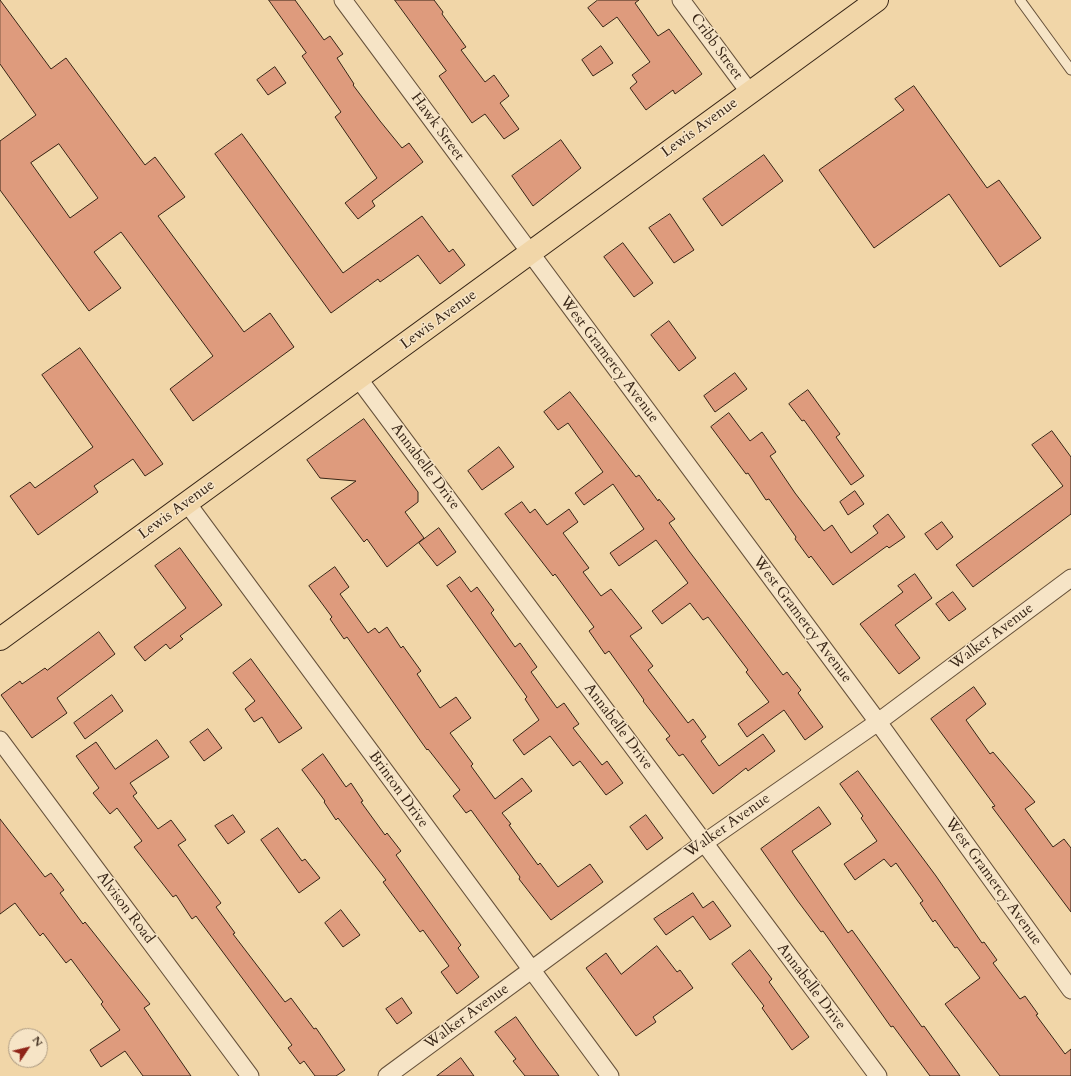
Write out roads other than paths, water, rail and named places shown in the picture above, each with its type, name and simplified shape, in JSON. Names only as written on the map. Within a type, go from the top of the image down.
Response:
[{"type":"main road","name":"Lewis Avenue","points":[[0,639],[878,0]]},
{"type":"street","name":"Hawk Street","points":[[343,0],[530,254]]},
{"type":"street","name":"Cribb Street","points":[[681,0],[750,93]]},
{"type":"street","name":"West Gramercy Avenue","points":[[530,254],[878,722],[1071,990]]},
{"type":"street","name":"Annabelle Drive","points":[[358,378],[878,1076]]},
{"type":"street","name":"Brinton Drive","points":[[187,503],[610,1076]]},
{"type":"street","name":"Walker Avenue","points":[[387,1076],[704,843],[878,722],[1071,578]]},
{"type":"street","name":"Alvison Road","points":[[0,740],[250,1076]]},
{"type":"lane","points":[[1020,0],[1071,70]]}]
